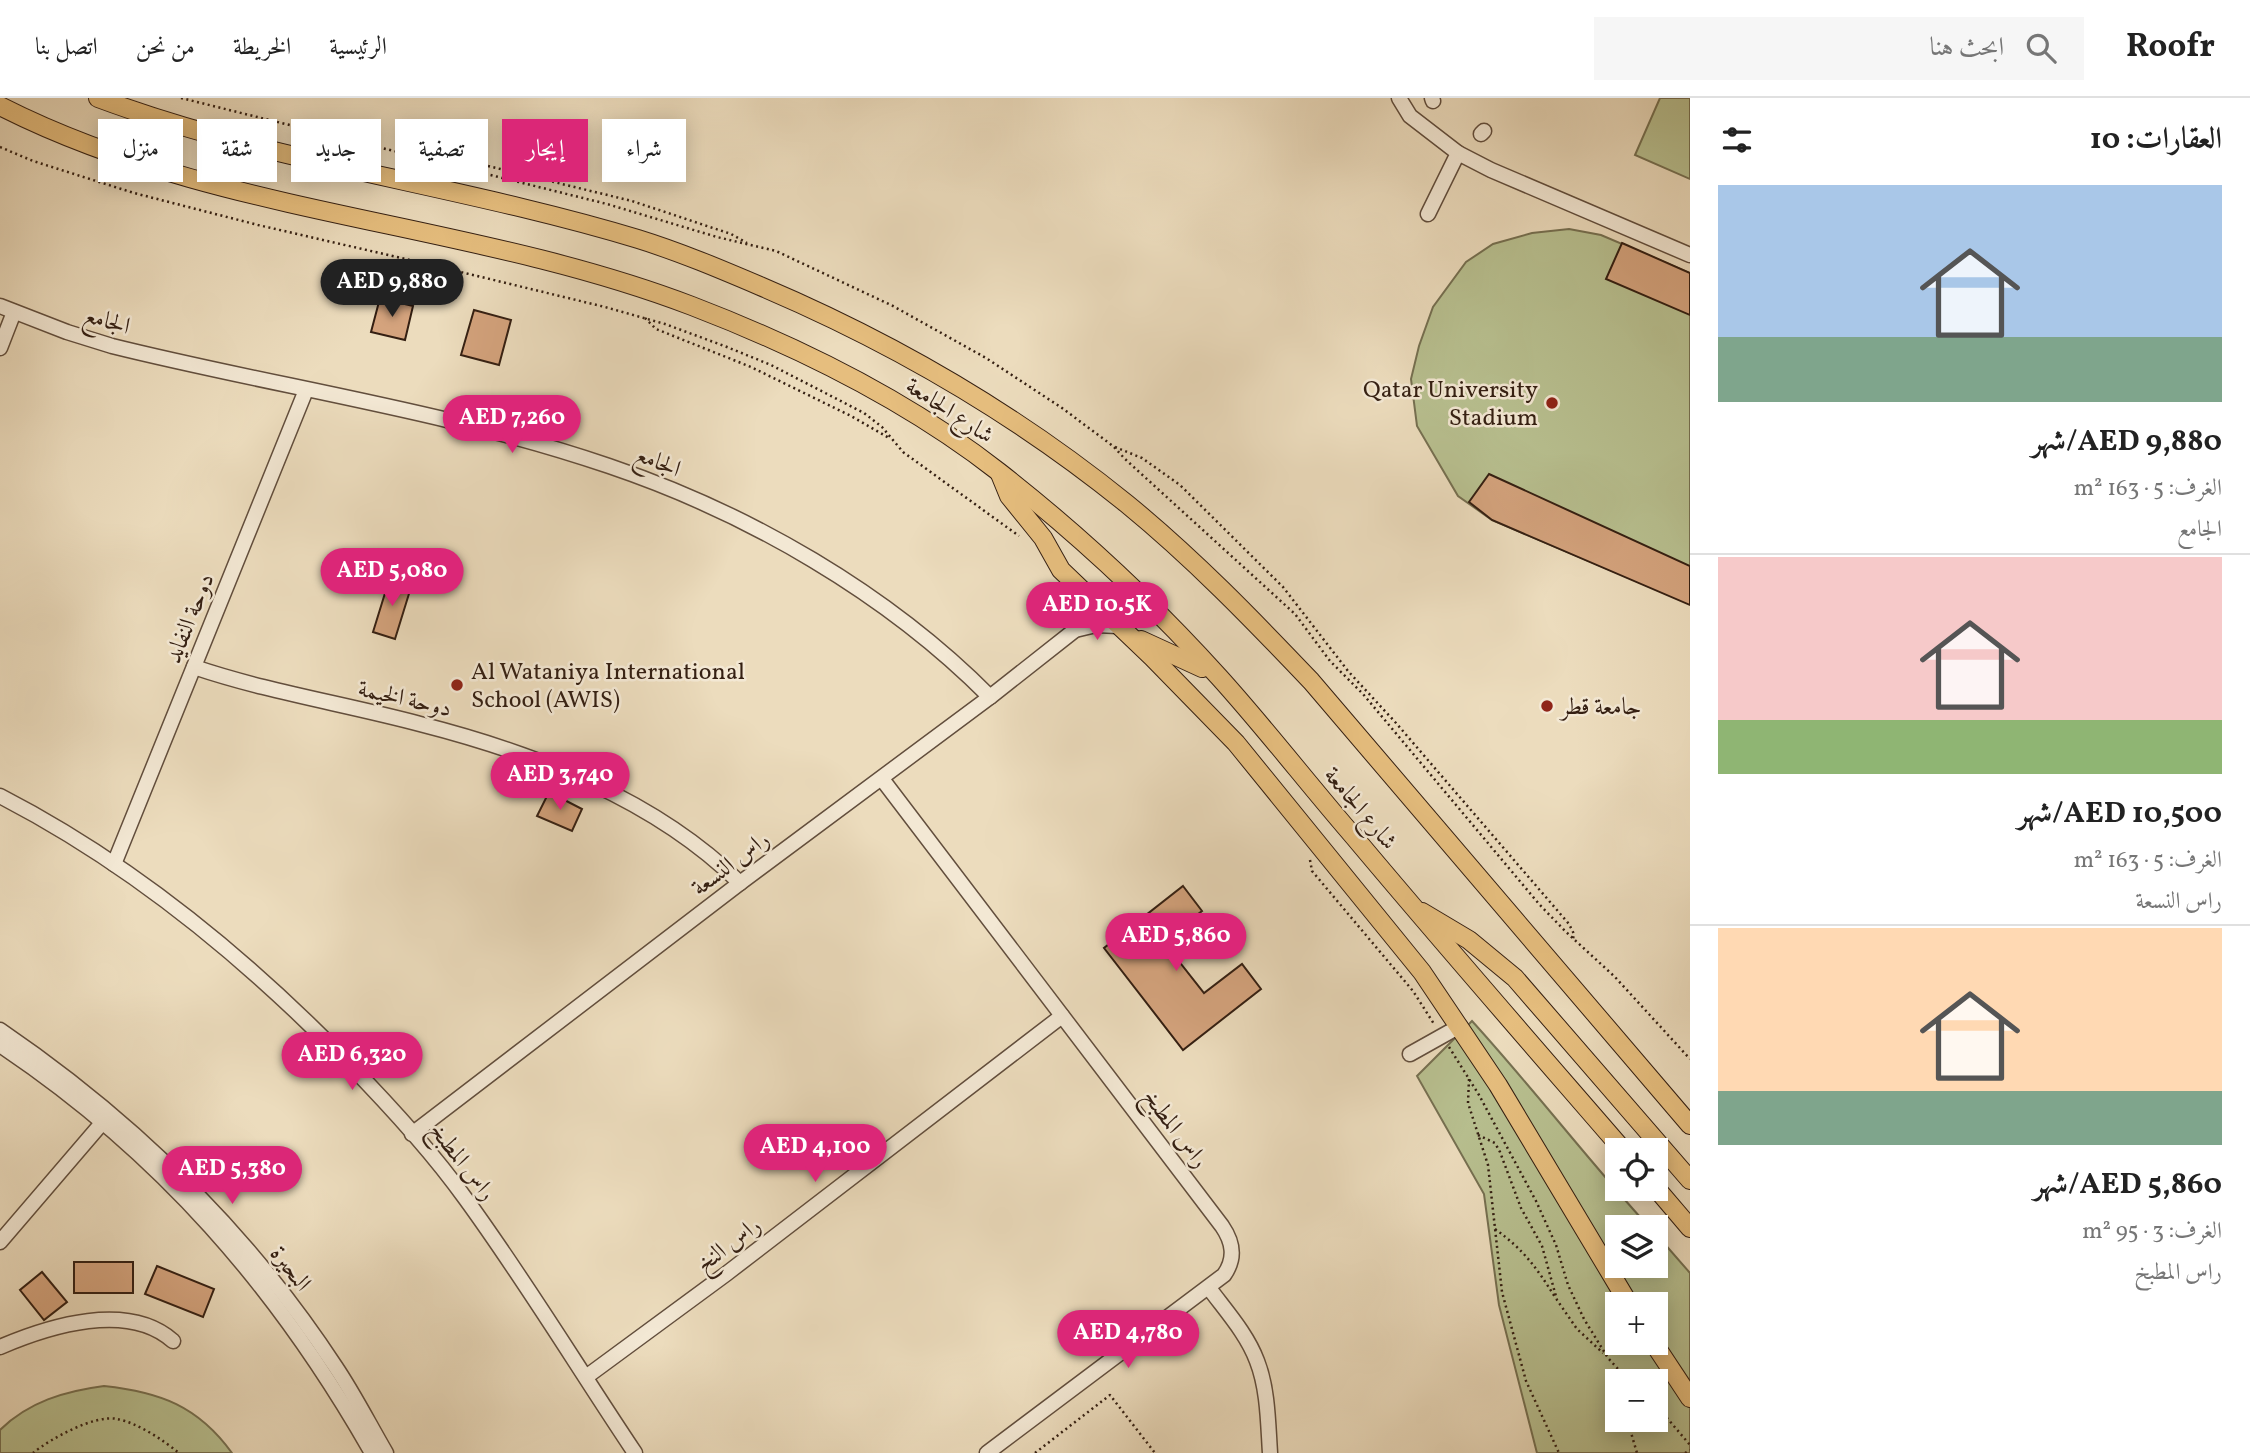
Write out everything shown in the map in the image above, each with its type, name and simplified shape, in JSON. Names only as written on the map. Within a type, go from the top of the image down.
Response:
[{"type":"main road","name":"شارع الجامعة","points":[[98,98],[183,128],[592,226],[684,254],[794,300],[891,347],[1000,413],[1051,446],[1127,504],[1176,546],[1251,618],[1311,681],[1690,1125]]},
{"type":"main road","name":"شارع الجامعة","points":[[0,106],[86,145],[139,164],[233,189],[541,260],[639,287],[693,306],[784,345],[885,397],[956,441],[998,471],[1082,541],[1219,677],[1613,1138]]},
{"type":"main road","points":[[998,471],[1009,496],[1043,538],[1061,570],[1236,744],[1394,935],[1460,1026],[1498,1085],[1622,1292]]},
{"type":"main road","points":[[1123,630],[1219,677]]},
{"type":"main road","points":[[1413,907],[1469,940],[1515,978],[1690,1180]]},
{"type":"main road","points":[[1667,1201],[1690,1228]]},
{"type":"main road","points":[[1662,1355],[1690,1398]]},
{"type":"street","points":[[1399,98],[1410,116],[1458,153],[1491,170],[1690,255]]},
{"type":"street","points":[[1428,214],[1458,153]]},
{"type":"street","name":"الجامع","points":[[0,306],[112,346],[511,436],[610,467],[676,492],[800,553],[846,581],[928,639],[990,697]]},
{"type":"street","points":[[0,348],[14,312]]},
{"type":"street","name":"دوحة النفايد","points":[[114,864],[306,390]]},
{"type":"street","points":[[1077,587],[1080,604],[1075,630],[1096,625],[1123,630]]},
{"type":"street","name":"راس النسعة","points":[[412,1133],[1075,630]]},
{"type":"street","name":"دوحة الخيمة","points":[[194,667],[253,685],[418,723],[511,751],[584,781],[654,818],[713,857],[740,883]]},
{"type":"street","name":"راس المطبخ","points":[[882,779],[1232,1243],[1229,1269],[1209,1288],[987,1453]]},
{"type":"street","name":"راس المطبخ","points":[[0,796],[114,864],[217,941],[281,996],[373,1089],[464,1197],[635,1453]]},
{"type":"street","name":"راس النخ","points":[[586,1377],[748,1257],[1062,1016]]},
{"type":"street","points":[[1410,1054],[1460,1026]]},
{"type":"street","name":"البحيرة","points":[[0,1030],[63,1075],[106,1118]]},
{"type":"street","name":"البحيرة","points":[[0,1045],[170,1166],[268,1274],[335,1366],[376,1448]]},
{"type":"street","points":[[0,1242],[106,1118]]},
{"type":"street","points":[[1209,1288],[1247,1341],[1258,1362],[1268,1420],[1270,1453]]},
{"type":"street","points":[[0,1348],[89,1320],[119,1320],[145,1325],[166,1334],[173,1341]]},
{"type":"path","points":[[181,98],[395,151]]},
{"type":"path","points":[[0,147],[33,161],[134,193],[531,288],[645,318],[727,347],[806,382],[864,413],[882,427],[903,452],[1019,536]]},
{"type":"path","points":[[488,166],[632,201],[731,234],[747,243]]},
{"type":"path","points":[[488,174],[776,251],[938,330],[1062,408],[1113,446],[1295,614],[1330,661],[1363,694],[1539,904],[1615,977],[1690,1059]]},
{"type":"path","points":[[645,318],[656,329],[751,367],[841,411],[890,439]]},
{"type":"path","points":[[1113,446],[1143,458],[1180,485],[1283,587],[1348,671],[1569,924],[1574,934],[1573,939]]},
{"type":"path","points":[[1319,844],[1311,854],[1309,863],[1312,870],[1413,991],[1479,1095],[1536,1200],[1584,1319],[1617,1368]]},
{"type":"path","points":[[1469,1079],[1468,1103],[1488,1165],[1502,1292],[1526,1381],[1559,1453]]},
{"type":"path","points":[[1478,1135],[1495,1143],[1500,1152],[1521,1208],[1542,1246],[1557,1300]]},
{"type":"path","points":[[1495,1229],[1519,1247],[1540,1272],[1577,1329],[1608,1357]]},
{"type":"path","points":[[1035,1453],[1110,1395],[1154,1453]]},
{"type":"path","points":[[33,1453],[44,1444],[80,1425],[116,1418],[159,1438],[179,1453]]},
{"type":"path","points":[[1668,1419],[1690,1445]]},
{"type":"path","points":[[1631,1432],[1637,1453]]},
{"type":"path","points":[[1685,1453],[1690,1450]]},
{"type":"green space","points":[[1660,98],[1690,98],[1690,179],[1635,155]]},
{"type":"green space","name":"Qatar University Stadium","points":[[1569,229],[1601,235],[1690,273],[1690,604],[1492,520],[1458,496],[1417,426],[1411,379],[1419,346],[1433,307],[1466,262],[1493,244],[1532,233]]},
{"type":"green space","points":[[1472,1021],[1605,1177],[1605,1201],[1626,1201],[1638,1215],[1605,1215],[1605,1278],[1668,1278],[1668,1248],[1690,1273],[1690,1453],[1537,1453],[1499,1305],[1484,1194],[1417,1076]]},
{"type":"green space","points":[[104,1386],[143,1392],[176,1404],[206,1424],[232,1453],[0,1453],[0,1430],[23,1412],[48,1399]]},
{"type":"building","points":[[1622,243],[1690,273],[1690,315],[1606,279]]},
{"type":"building","points":[[380,298],[413,306],[405,340],[371,332]]},
{"type":"building","points":[[474,310],[511,320],[499,365],[461,355]]},
{"type":"building","points":[[1489,474],[1690,566],[1690,605],[1492,520],[1469,502]]},
{"type":"building","points":[[390,577],[412,584],[395,639],[373,632]]},
{"type":"building","points":[[549,792],[582,809],[572,831],[537,816]]},
{"type":"building","points":[[1183,886],[1202,911],[1163,941],[1204,993],[1242,964],[1261,989],[1183,1050],[1104,948]]},
{"type":"building","points":[[74,1262],[133,1262],[133,1293],[74,1293]]},
{"type":"building","points":[[157,1266],[214,1289],[203,1317],[145,1294]]},
{"type":"building","points":[[42,1272],[67,1302],[44,1320],[20,1290]]},
{"type":"place","name":"Qatar University Stadium","points":[[1552,403]]},
{"type":"place","name":"Al Wataniya International School (AWIS)","points":[[457,685]]},
{"type":"place","name":"جامعة قطر","points":[[1547,706]]}]
